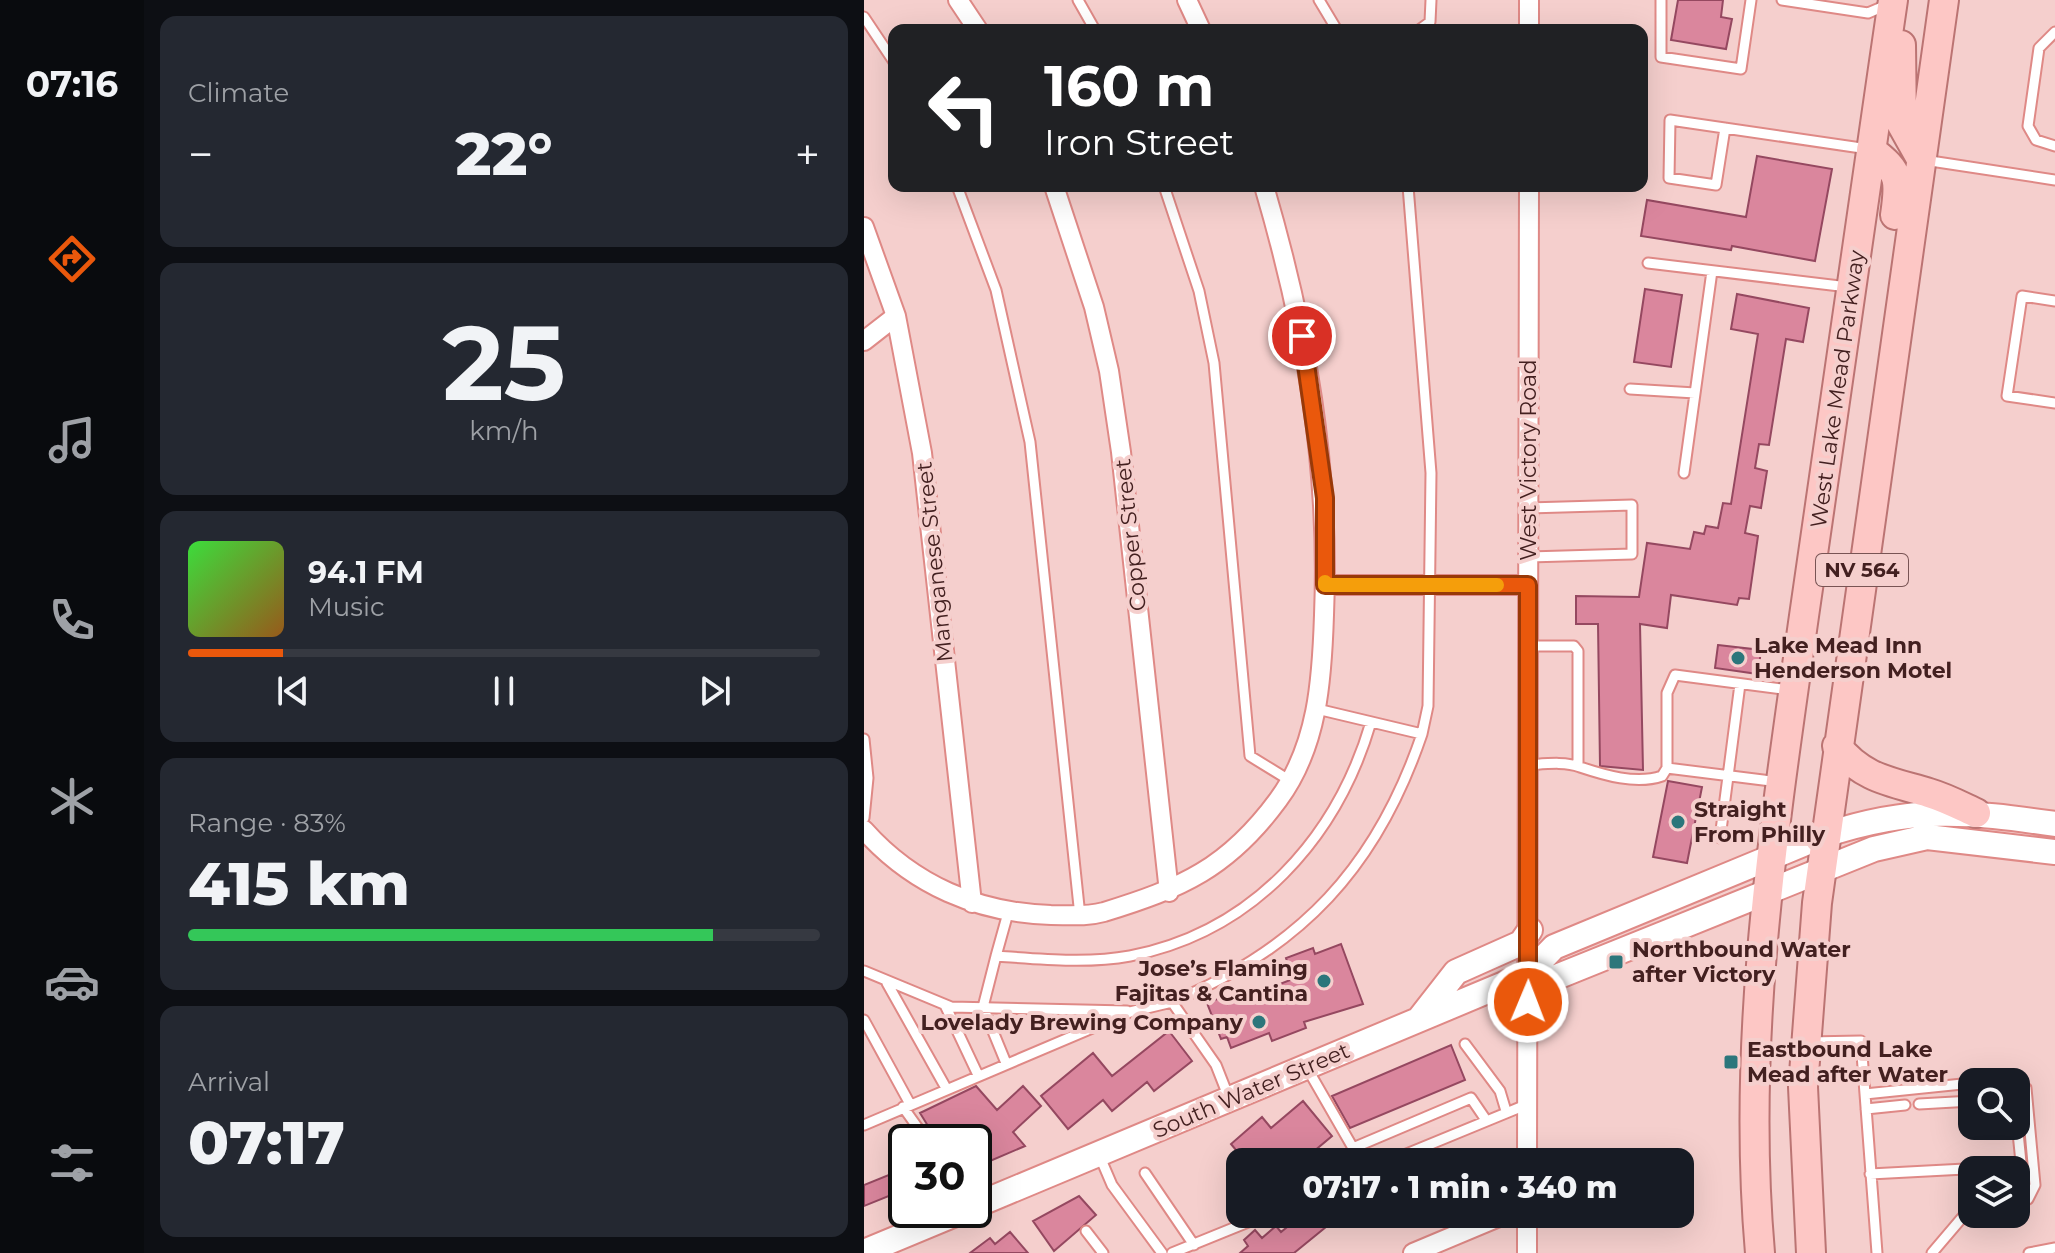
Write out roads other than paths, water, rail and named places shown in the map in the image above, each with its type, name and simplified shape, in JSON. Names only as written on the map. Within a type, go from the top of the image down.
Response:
[{"type":"main road","name":"NV 564","points":[[1811,1253],[1806,1189],[1805,1042],[1817,850],[1837,746],[1944,0]]},
{"type":"main road","name":"West Lake Mead Parkway","points":[[1775,876],[1781,783],[1894,1]]},
{"type":"main road","points":[[1894,1],[1902,125],[1921,159]]},
{"type":"main road","points":[[1871,150],[1889,163],[1900,182],[1887,288],[1897,326]]},
{"type":"main road","points":[[1837,746],[1849,762],[1873,777],[1944,798],[1976,813]]},
{"type":"main road","points":[[1775,876],[1856,824],[1914,813],[1976,813],[2055,824]]},
{"type":"main road","points":[[1817,850],[1874,849],[1927,837],[2055,852]]},
{"type":"main road","name":"South Water Street","points":[[1528,974],[1554,978],[1775,876],[1817,850]]},
{"type":"main road","name":"NV 564","points":[[1760,1253],[1752,1119],[1755,1013],[1775,876]]},
{"type":"main road","name":"South Water Street","points":[[992,1199],[1528,974],[1554,947],[1775,876]]},
{"type":"main road","points":[[1418,1020],[1456,972],[1521,943],[1530,930]]},
{"type":"main road","points":[[864,1252],[922,1228]]},
{"type":"street","points":[[958,0],[974,24]]},
{"type":"street","points":[[1187,0],[1198,24]]},
{"type":"street","points":[[1529,0],[1529,24]]},
{"type":"street","name":"Copper Street","points":[[1056,192],[1094,307],[1109,371],[1121,452],[1169,892]]},
{"type":"street","points":[[864,830],[883,852],[936,888],[972,903],[1008,913],[1090,916],[1169,892],[1196,878],[1240,843],[1279,798],[1305,747],[1317,709],[1325,585],[1325,498],[1312,386],[1293,286],[1266,192]]},
{"type":"street","name":"West Victory Road","points":[[1527,1148],[1529,192]]},
{"type":"street","name":"Manganese Street","points":[[864,227],[896,316],[922,453],[972,903]]},
{"type":"street","points":[[864,341],[896,316]]},
{"type":"street","points":[[1325,585],[1528,585]]},
{"type":"street","points":[[1413,1253],[1473,1228]]},
{"type":"street","points":[[1527,1228],[1527,1253]]},
{"type":"lane","points":[[1078,0],[1092,24]]},
{"type":"lane","points":[[1319,0],[1333,24]]},
{"type":"lane","points":[[1427,24],[1430,22],[1431,0]]},
{"type":"lane","points":[[1661,0],[1661,57],[1741,69],[1751,0]]},
{"type":"lane","points":[[1782,0],[1868,13],[1894,1]]},
{"type":"lane","points":[[864,17],[888,53]]},
{"type":"lane","points":[[2055,32],[2039,48],[2028,126],[2036,140],[2055,146]]},
{"type":"lane","points":[[1725,128],[1716,185],[1669,178],[1670,120],[1725,128],[1871,150]]},
{"type":"lane","points":[[1921,159],[2055,180]]},
{"type":"lane","points":[[959,192],[996,290],[1030,442],[1080,916]]},
{"type":"lane","points":[[1166,192],[1199,291],[1214,363],[1250,756],[1289,780]]},
{"type":"lane","points":[[864,1125],[1130,1012],[1172,1002],[1204,988],[1267,951],[1327,903],[1355,871],[1377,837],[1396,802],[1422,734],[1428,706],[1432,585],[1431,473],[1408,192]]},
{"type":"lane","points":[[1648,263],[1852,288]]},
{"type":"lane","points":[[1684,473],[1712,271]]},
{"type":"lane","points":[[2055,301],[2022,296],[2007,396],[2055,403]]},
{"type":"lane","points":[[1630,389],[1695,393]]},
{"type":"lane","points":[[1528,508],[1632,505],[1632,554],[1529,557]]},
{"type":"lane","points":[[1528,646],[1574,646],[1578,651],[1578,766]]},
{"type":"lane","points":[[1528,765],[1578,766],[1597,775],[1662,776],[1667,768],[1667,693],[1671,678],[1675,675],[1794,690]]},
{"type":"lane","points":[[1720,838],[1740,684]]},
{"type":"lane","points":[[1317,709],[1422,734]]},
{"type":"lane","points":[[996,956],[1062,960],[1128,956],[1179,942],[1223,920],[1283,874],[1312,843],[1351,781],[1371,722]]},
{"type":"lane","points":[[864,739],[868,778],[864,818]]},
{"type":"lane","points":[[1667,768],[1781,783]]},
{"type":"lane","points":[[1006,1063],[983,1007],[1008,913]]},
{"type":"lane","points":[[864,971],[945,1005],[1130,1012]]},
{"type":"lane","points":[[887,983],[946,1088]]},
{"type":"lane","points":[[1172,1002],[1216,1065],[1229,1099]]},
{"type":"lane","points":[[945,1005],[978,1075]]},
{"type":"lane","points":[[864,1020],[918,1124]]},
{"type":"lane","points":[[1805,1042],[1861,1041],[1877,1253]]},
{"type":"lane","points":[[1465,1044],[1500,1091],[1506,1111]]},
{"type":"lane","points":[[1307,1066],[1353,1148],[1471,1098],[1486,1120]]},
{"type":"lane","points":[[1865,1094],[1958,1084]]},
{"type":"lane","points":[[1919,1104],[1958,1102]]},
{"type":"lane","points":[[1420,1148],[1528,1104]]},
{"type":"lane","points":[[1866,1109],[1905,1105]]},
{"type":"lane","points":[[2030,1131],[2035,1185],[2030,1195]]},
{"type":"lane","points":[[1099,1154],[1112,1185],[1162,1253]]},
{"type":"lane","points":[[1870,1174],[1958,1169]]},
{"type":"lane","points":[[1145,1173],[1207,1253]]},
{"type":"lane","points":[[1932,1253],[1958,1222]]},
{"type":"lane","points":[[1172,1253],[1236,1228]]},
{"type":"lane","points":[[1086,1231],[1103,1253]]},
{"type":"lane","points":[[2029,1253],[2055,1248]]},
{"type":"place","name":"Lake Mead Inn Henderson Motel","points":[[1738,658]]},
{"type":"place","name":"Straight From Philly","points":[[1678,822]]},
{"type":"place","name":"Northbound Water after Victory","points":[[1616,962]]},
{"type":"place","name":"Jose’s Flaming Fajitas & Cantina","points":[[1324,981]]},
{"type":"place","name":"Lovelady Brewing Company","points":[[1259,1022]]},
{"type":"place","name":"Eastbound Lake Mead after Water","points":[[1731,1062]]}]
